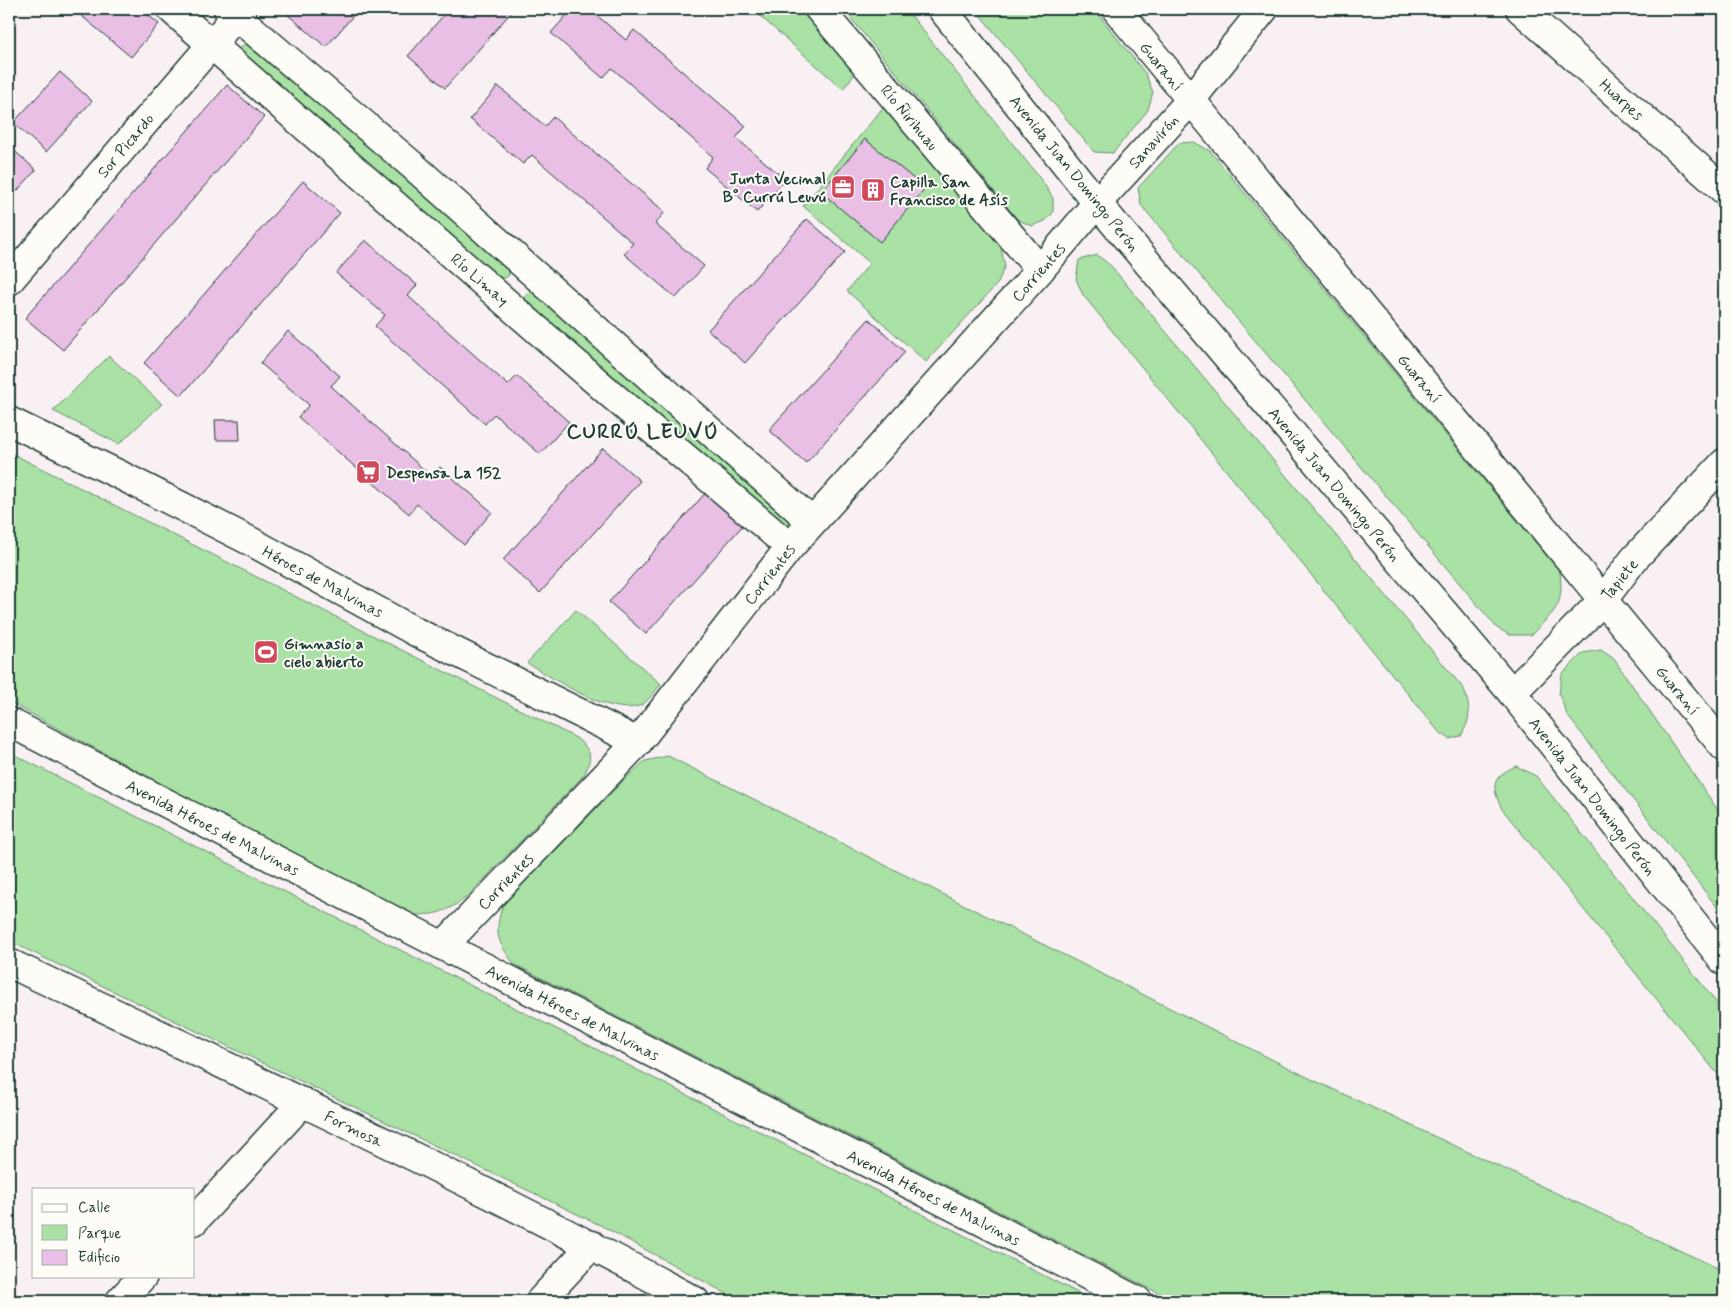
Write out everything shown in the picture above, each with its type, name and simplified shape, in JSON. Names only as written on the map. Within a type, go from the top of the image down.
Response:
[{"type":"street","name":"Río Limay","points":[[172,9],[613,396],[790,546]]},
{"type":"street","name":"Río Ñirihuau","points":[[819,9],[1040,270]]},
{"type":"street","name":"Avenida Juan Domingo Perón","points":[[942,9],[1097,203],[1512,694],[1724,962]]},
{"type":"street","name":"Guaraní","points":[[1116,9],[1724,747]]},
{"type":"street","name":"Sanavirón","points":[[1097,203],[1190,101],[1264,9]]},
{"type":"street","name":"Huarpes","points":[[1520,9],[1724,190]]},
{"type":"street","name":"Sor Picardo","points":[[9,281],[211,44],[235,11]]},
{"type":"street","points":[[235,11],[412,165],[812,522]]},
{"type":"street","name":"Corrientes","points":[[443,946],[638,742],[790,546],[1040,270],[1097,203]]},
{"type":"street","points":[[503,300],[529,270]]},
{"type":"street","name":"Héroes de Malvinas","points":[[9,421],[252,542],[416,632],[638,742]]},
{"type":"street","name":"Tapiete","points":[[1512,694],[1603,600],[1634,559],[1724,463]]},
{"type":"street","name":"Avenida Héroes de Malvinas","points":[[9,722],[1138,1301]]},
{"type":"street","name":"Formosa","points":[[9,963],[303,1102],[592,1245],[695,1301]]},
{"type":"street","points":[[195,1220],[303,1102]]},
{"type":"street","points":[[540,1301],[592,1245]]},
{"type":"street","points":[[120,1301],[141,1278]]},
{"type":"green space","points":[[752,9],[803,9],[856,72],[843,89]]},
{"type":"green space","points":[[843,9],[906,9],[1042,181],[1053,198],[1053,213],[1045,221],[1032,226],[1018,220]]},
{"type":"green space","points":[[975,9],[1094,9],[1145,73],[1153,92],[1148,110],[1113,153],[1094,152]]},
{"type":"green space","points":[[245,43],[256,45],[508,268],[509,275],[505,278],[499,278],[242,54],[241,48]]},
{"type":"green space","points":[[885,105],[999,242],[1005,265],[998,283],[926,362],[847,291],[870,263],[803,206]]},
{"type":"green space","points":[[1194,142],[1210,151],[1560,572],[1561,594],[1556,608],[1531,635],[1510,635],[1497,628],[1141,205],[1138,188],[1179,143]]},
{"type":"green space","points":[[1097,255],[1111,266],[1464,689],[1469,713],[1461,736],[1450,739],[1439,732],[1083,295],[1076,279],[1079,260]]},
{"type":"green space","points":[[529,292],[534,292],[793,517],[793,523],[789,527],[783,527],[526,303],[525,297]]},
{"type":"green space","points":[[109,356],[162,404],[119,444],[53,411]]},
{"type":"green space","points":[[9,452],[576,738],[588,750],[590,758],[584,775],[466,898],[450,908],[437,913],[405,915],[9,702]]},
{"type":"green space","points":[[576,610],[661,684],[643,704],[631,708],[617,707],[601,702],[567,687],[527,663]]},
{"type":"green space","points":[[1601,650],[1614,659],[1724,819],[1724,916],[1567,715],[1559,694],[1562,674],[1583,653]]},
{"type":"green space","points":[[9,752],[1094,1301],[740,1301],[602,1226],[9,941]]},
{"type":"green space","points":[[668,756],[1311,1079],[1724,1271],[1724,1301],[1174,1301],[514,964],[503,948],[498,936],[498,923],[503,904],[626,778],[645,761]]},
{"type":"green space","points":[[1516,766],[1536,776],[1724,1012],[1724,1082],[1502,809],[1496,794],[1495,783],[1502,774]]},
{"type":"building","points":[[82,9],[141,9],[159,24],[131,57],[78,13]]},
{"type":"building","points":[[294,9],[359,9],[326,47],[288,15]]},
{"type":"building","points":[[449,9],[514,9],[445,88],[408,56]]},
{"type":"building","points":[[572,9],[589,9],[626,40],[634,30],[746,126],[736,138],[785,179],[757,212],[705,168],[713,157],[612,68],[603,78],[551,33]]},
{"type":"building","points":[[60,72],[92,101],[46,152],[13,123]]},
{"type":"building","points":[[227,85],[264,117],[63,350],[25,318]]},
{"type":"building","points":[[498,86],[545,126],[553,117],[665,212],[655,224],[704,266],[676,298],[624,254],[633,243],[532,155],[523,164],[470,119]]},
{"type":"building","name":"Capilla San Francisco de Asís","points":[[865,139],[925,188],[880,242],[821,192]]},
{"type":"building","points":[[9,146],[36,170],[9,200]]},
{"type":"building","points":[[303,181],[340,213],[181,396],[144,363]]},
{"type":"building","points":[[807,219],[845,252],[745,363],[708,330]]},
{"type":"building","points":[[365,240],[417,285],[408,296],[508,385],[517,376],[569,422],[540,454],[494,414],[485,424],[375,326],[385,315],[336,273]]},
{"type":"building","points":[[869,319],[905,352],[806,463],[769,430]]},
{"type":"building","points":[[288,331],[340,376],[331,386],[431,476],[440,467],[492,512],[464,545],[417,504],[409,514],[298,417],[309,405],[260,363]]},
{"type":"building","points":[[215,420],[239,420],[240,440],[216,440]]},
{"type":"building","points":[[603,448],[640,481],[540,593],[503,560]]},
{"type":"building","points":[[708,490],[745,523],[646,634],[609,602]]},
{"type":"place","name":"Junta Vecinal B° Currú Leuvú","points":[[843,187]]},
{"type":"place","name":"Capilla San Francisco de Asís","points":[[873,190]]},
{"type":"place","name":"Despensa La 152","points":[[368,472]]},
{"type":"place","name":"Gimnasio a cielo abierto","points":[[266,652]]},
{"type":"district","name":"CURRÚ LEUVÚ","points":[[643,431]]}]
